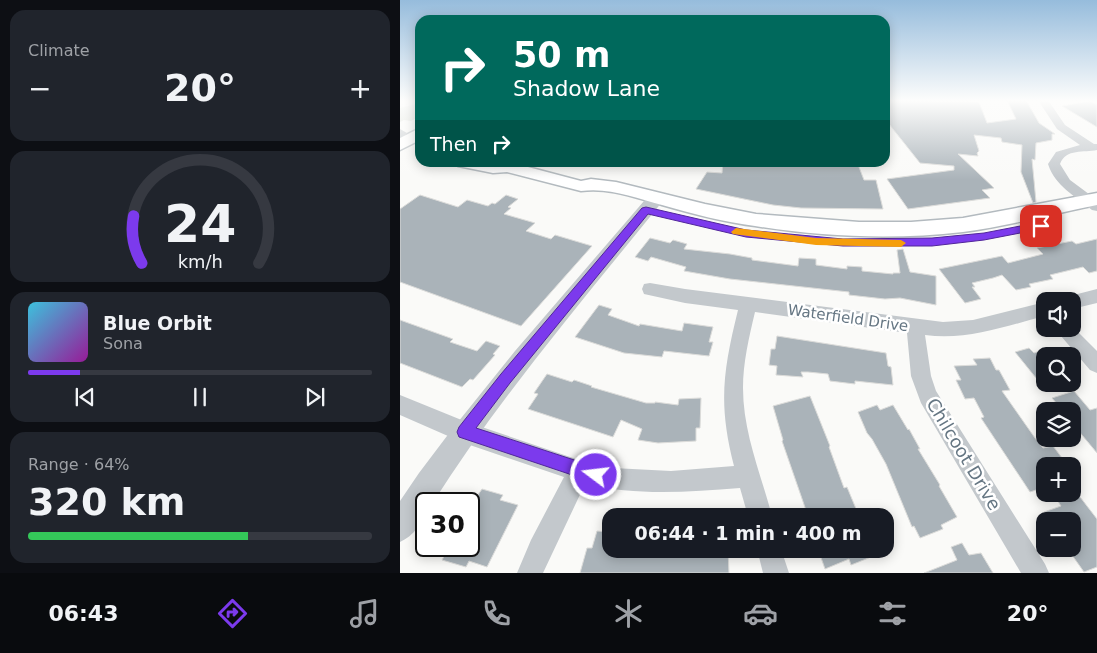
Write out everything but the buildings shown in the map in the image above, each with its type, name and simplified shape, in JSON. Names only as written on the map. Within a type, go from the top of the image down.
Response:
[{"type":"main road","points":[[513,167],[581,186],[585,193],[593,196],[651,204],[722,229],[816,241],[885,244],[932,242],[984,236],[1095,205]]},
{"type":"street","points":[[1062,127],[1094,147]]},
{"type":"street","points":[[1094,147],[1064,151],[1058,155],[1054,164],[1058,174],[1095,205]]},
{"type":"street","points":[[400,526],[464,432],[651,204]]},
{"type":"street","name":"Waterfield Drive","points":[[650,289],[944,330],[963,329],[1036,311]]},
{"type":"street","points":[[1081,300],[1097,296]]},
{"type":"street","points":[[748,304],[734,372],[733,398],[736,428],[758,508]]},
{"type":"street","name":"Chilcoot Drive","points":[[915,327],[921,376],[928,396],[1036,573]]},
{"type":"street","points":[[1072,337],[1097,364]]},
{"type":"street","points":[[400,404],[464,432],[579,471],[613,479],[648,482],[748,476]]},
{"type":"street","points":[[530,573],[579,471]]},
{"type":"street","points":[[772,558],[776,573]]},
{"type":"slow traffic","points":[[736,232],[816,241],[901,243]]},
{"type":"route","points":[[596,475],[464,432],[646,210],[722,229],[790,239],[843,243],[885,244],[957,240],[1041,226]]}]
